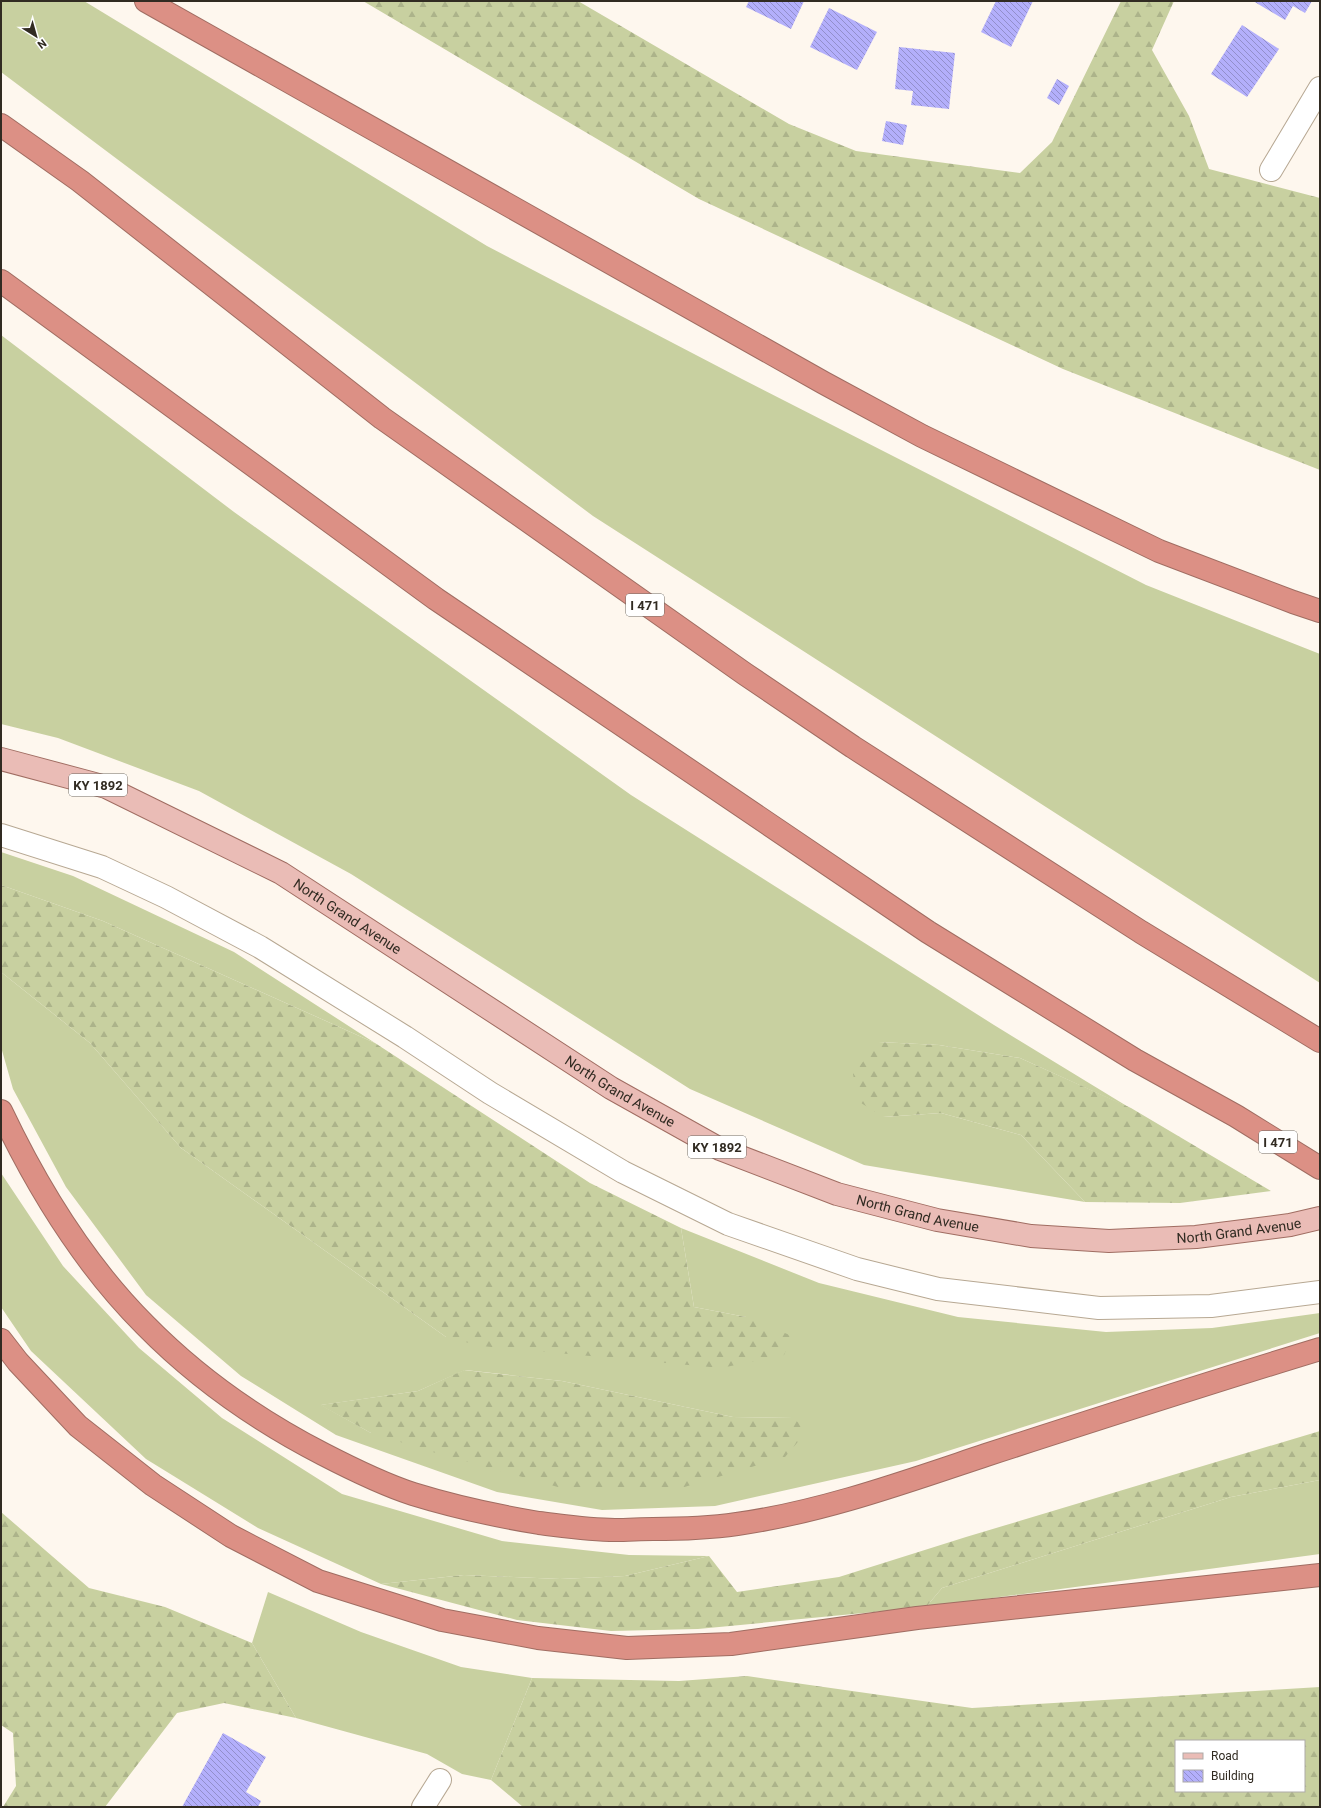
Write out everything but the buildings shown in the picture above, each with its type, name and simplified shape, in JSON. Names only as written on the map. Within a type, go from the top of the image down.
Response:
[{"type":"highway","points":[[146,1],[824,383],[922,436],[1159,551],[1320,611]]},
{"type":"highway","name":"I 471","points":[[1,125],[80,181],[382,418],[738,670],[853,747],[1141,932],[1320,1041]]},
{"type":"highway","name":"I 471","points":[[1,281],[436,599],[928,932],[1135,1060],[1236,1116],[1320,1168]]},
{"type":"highway","points":[[1,1112],[21,1154],[52,1207],[98,1272],[145,1326],[196,1372],[240,1407],[290,1437],[349,1468],[409,1493],[458,1507],[506,1518],[561,1526],[613,1530],[691,1529],[761,1520],[806,1510],[869,1493],[1145,1403],[1320,1349]]},
{"type":"highway","points":[[1,1340],[18,1362],[78,1426],[154,1485],[231,1536],[318,1581],[442,1620],[523,1635],[627,1648],[731,1644],[917,1618],[1320,1576]]},
{"type":"main road","points":[[1270,170],[1320,88]]},
{"type":"main road","name":"North Grand Avenue","points":[[1,759],[106,787],[281,873],[612,1088],[720,1149],[837,1194],[937,1220],[1031,1236],[1109,1241],[1196,1237],[1290,1225],[1320,1218]]},
{"type":"main road","points":[[1,835],[102,867],[166,897],[260,947],[406,1037],[490,1093],[623,1172],[728,1224],[857,1269],[938,1289],[1099,1308],[1211,1306],[1320,1292]]},
{"type":"main road","points":[[423,1807],[440,1780]]},
{"type":"green space","points":[[1,1],[84,1],[487,246],[742,379],[1146,585],[1320,654],[1320,983],[593,516],[1,72]]},
{"type":"green space","points":[[363,1],[578,1],[789,124],[856,151],[1020,173],[1052,142],[1121,1],[1174,1],[1152,50],[1189,116],[1209,169],[1320,198],[1320,470],[1063,369],[699,199]]},
{"type":"green space","points":[[1,335],[234,512],[631,795],[994,1025],[1130,1108],[1020,1058],[939,1045],[879,1042],[883,1117],[941,1113],[1021,1135],[1085,1202],[864,1165],[690,1089],[351,874],[199,791],[58,738],[1,724]]},
{"type":"green space","points":[[1,852],[73,876],[234,952],[375,1043],[103,921],[1,885]]},
{"type":"green space","points":[[1,885],[103,921],[375,1043],[590,1183],[681,1228],[694,1307],[746,1317],[792,1336],[784,1355],[721,1368],[481,1346],[446,1337],[181,1148],[90,1043],[1,972]]},
{"type":"green space","points":[[1,972],[90,1043],[181,1148],[446,1337],[746,1317],[694,1307],[681,1228],[819,1283],[958,1317],[1106,1332],[1212,1328],[1320,1313],[1320,1333],[916,1461],[715,1506],[602,1510],[497,1492],[336,1435],[241,1376],[146,1295],[66,1187],[13,1089],[1,1047]],"holes":[[[465,1370],[562,1381],[733,1417],[793,1418],[371,1433],[321,1405],[418,1391]]]},
{"type":"green space","points":[[879,1042],[939,1045],[1020,1058],[1131,1108],[1271,1191],[1180,1203],[1085,1202],[1021,1135],[941,1113],[883,1117],[858,1101],[853,1074]]},
{"type":"green space","points":[[1,1173],[63,1266],[139,1348],[222,1418],[342,1494],[502,1541],[629,1555],[709,1556],[625,1576],[560,1579],[464,1575],[381,1584],[258,1528],[146,1459],[31,1351],[1,1307]]},
{"type":"green space","points":[[464,1370],[562,1381],[733,1417],[793,1418],[808,1430],[785,1457],[671,1491],[565,1489],[371,1433],[320,1405],[418,1391]]},
{"type":"green space","points":[[1320,1431],[1320,1480],[1231,1497],[942,1588],[926,1607],[698,1629],[611,1631],[517,1620],[381,1584],[464,1575],[560,1579],[625,1576],[709,1556],[737,1592],[839,1577],[966,1537]]},
{"type":"green space","points":[[1320,1480],[1320,1554],[926,1607],[942,1588],[1231,1497]]},
{"type":"green space","points":[[1,1512],[89,1588],[165,1607],[252,1643],[296,1718],[224,1703],[177,1713],[105,1807],[3,1807],[16,1786],[13,1733],[1,1725]]},
{"type":"green space","points":[[268,1592],[361,1632],[461,1667],[532,1678],[491,1780],[462,1774],[427,1754],[296,1718],[252,1643]]},
{"type":"green space","points":[[747,1676],[972,1708],[1320,1687],[1320,1807],[523,1807],[491,1780],[532,1678],[679,1681]]}]
